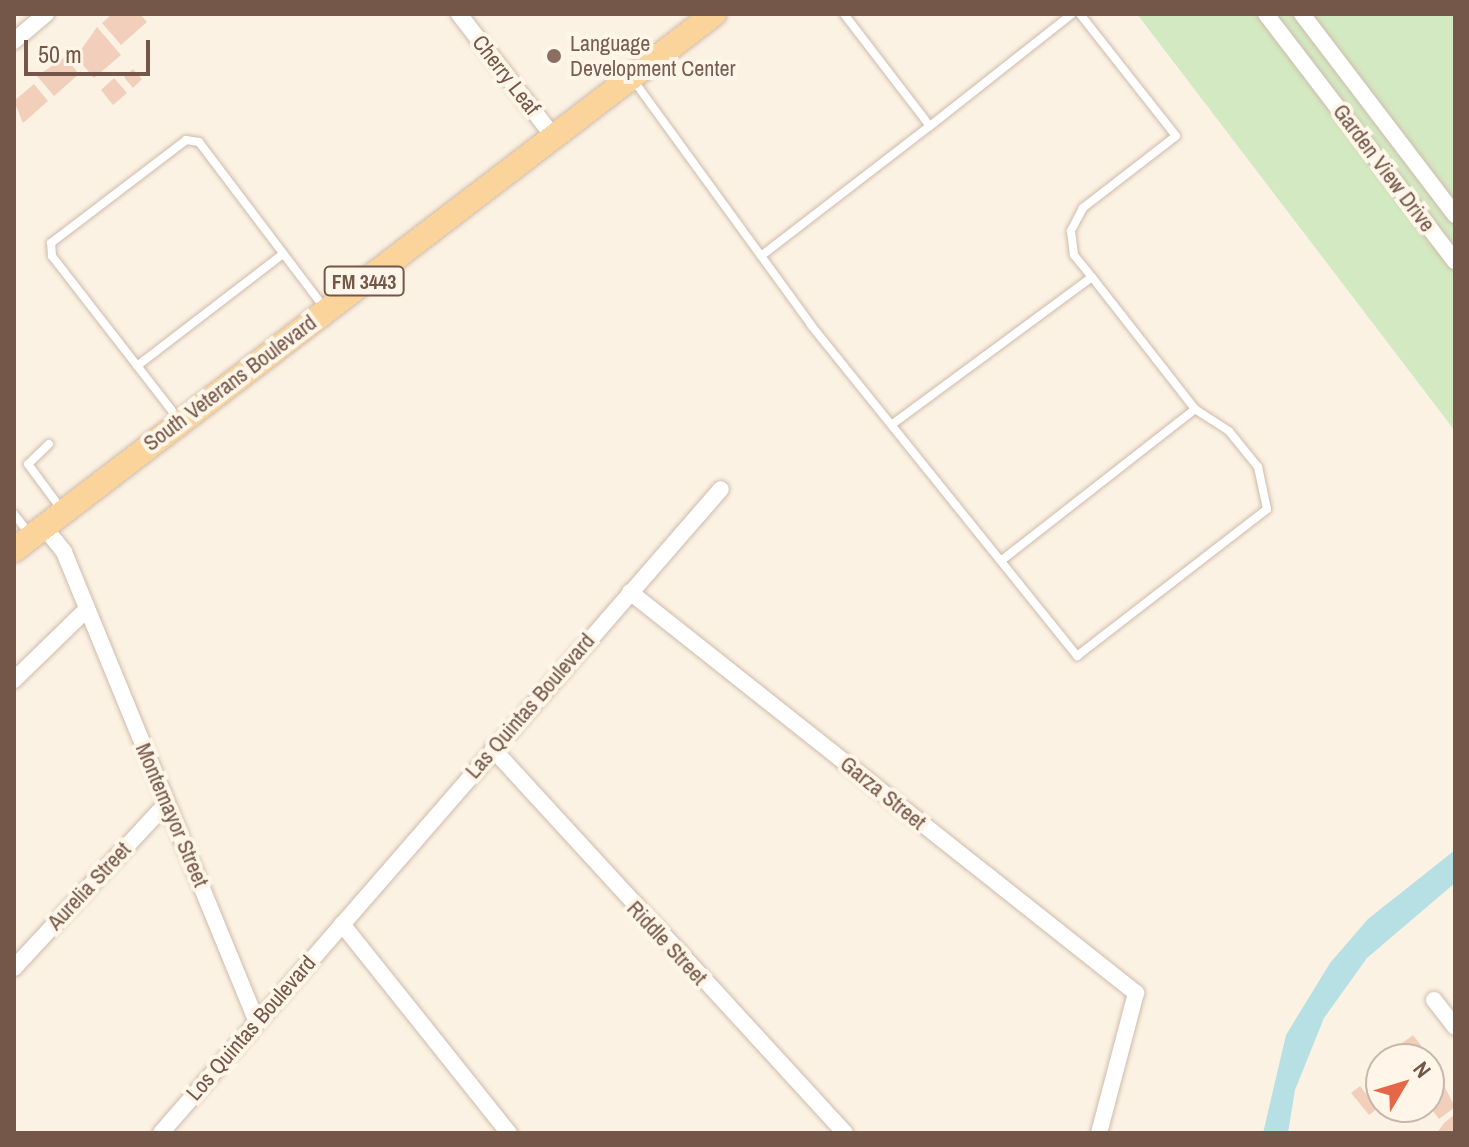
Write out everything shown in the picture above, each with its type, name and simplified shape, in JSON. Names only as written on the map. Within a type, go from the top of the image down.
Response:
[{"type":"main road","name":"South Veterans Boulevard","points":[[30,538],[714,14]]},
{"type":"street","points":[[14,41],[46,14]]},
{"type":"street","name":"Cherry Leaf","points":[[459,14],[553,136]]},
{"type":"street","name":"Garden View Drive","points":[[1266,14],[1455,261]]},
{"type":"street","name":"Garden View Drive","points":[[1302,14],[1455,215]]},
{"type":"street","name":"Garden View Drive","points":[[1328,95],[1350,78]]},
{"type":"street","name":"Garden View Drive","points":[[1441,242],[1455,231]]},
{"type":"street","name":"Las Quintas Boulevard","points":[[342,924],[721,489]]},
{"type":"street","name":"Montemayor Street","points":[[30,538],[64,552],[165,805],[257,1022]]},
{"type":"street","name":"Garza Street","points":[[630,592],[1136,993],[1099,1133]]},
{"type":"street","points":[[14,680],[86,610]]},
{"type":"street","name":"Riddle Street","points":[[493,749],[845,1133]]},
{"type":"street","name":"Aurelia Street","points":[[14,968],[165,805]]},
{"type":"street","points":[[342,924],[509,1133]]},
{"type":"street","name":"Los Quintas Boulevard","points":[[163,1132],[342,924]]},
{"type":"street","points":[[1434,1000],[1455,1027]]},
{"type":"lane","points":[[844,14],[930,126]]},
{"type":"lane","points":[[761,256],[1072,14]]},
{"type":"lane","points":[[631,77],[761,256],[1077,656],[1267,509],[1258,467],[1229,431],[1195,409],[1074,255],[1071,231],[1083,208],[1176,136],[1080,14]]},
{"type":"lane","points":[[180,421],[52,256],[51,243],[186,140],[199,142],[326,310]]},
{"type":"lane","points":[[137,366],[283,254]]},
{"type":"lane","points":[[894,423],[1092,277]]},
{"type":"lane","points":[[1002,560],[1195,409]]},
{"type":"lane","points":[[49,444],[28,464],[64,512]]},
{"type":"lane","points":[[14,514],[30,538]]},
{"type":"green space","points":[[1137,14],[1455,14],[1455,431]]},
{"type":"water","points":[[1455,850],[1455,883],[1367,958],[1324,1018],[1295,1090],[1288,1133],[1263,1133],[1286,1035],[1330,963],[1368,919]]},
{"type":"building","points":[[112,14],[140,14],[147,22],[121,45],[102,23]]},
{"type":"building","points":[[97,27],[121,55],[94,78],[76,57]]},
{"type":"building","points":[[65,57],[79,74],[54,96],[37,76]]},
{"type":"building","points":[[133,69],[142,79],[133,88],[124,77]]},
{"type":"building","points":[[114,78],[127,93],[113,105],[101,90]]},
{"type":"building","points":[[34,84],[48,101],[23,123],[14,101]]},
{"type":"building","points":[[1413,1035],[1419,1043],[1402,1043]]},
{"type":"building","points":[[1360,1086],[1365,1093],[1365,1110],[1351,1093]]},
{"type":"building","points":[[1445,1088],[1455,1107],[1445,1114]]},
{"type":"building","points":[[1455,1114],[1455,1133],[1437,1133]]},
{"type":"place","name":"Language Development Center","points":[[554,56]]}]
